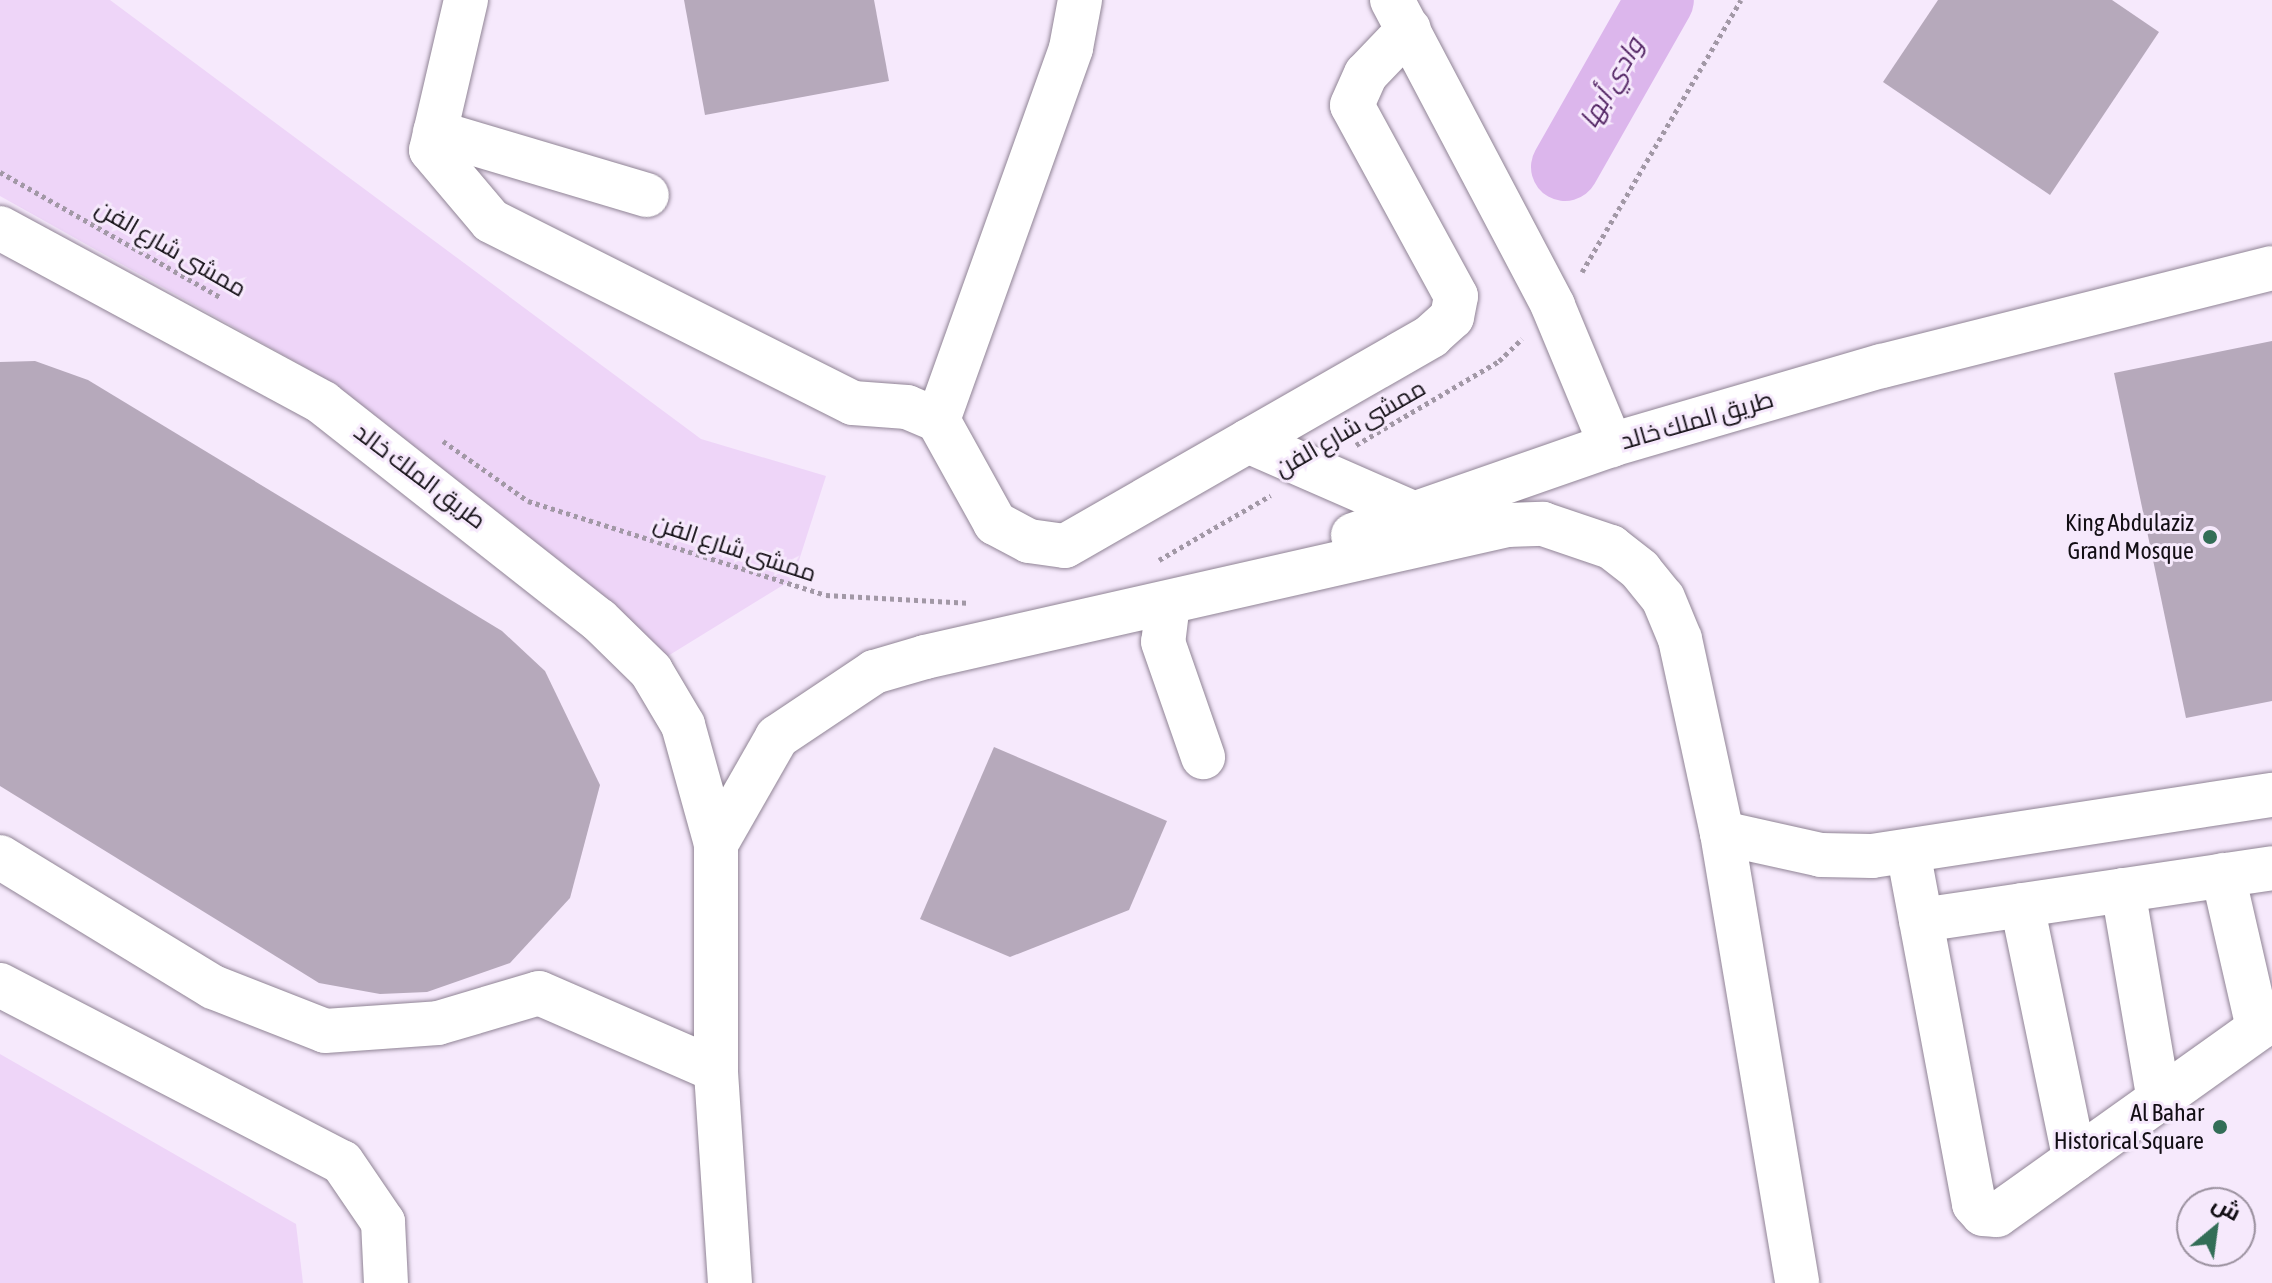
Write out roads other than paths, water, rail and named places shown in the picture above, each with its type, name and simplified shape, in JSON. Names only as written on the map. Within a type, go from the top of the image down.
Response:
[{"type":"street","points":[[466,0],[431,150],[491,221],[853,403],[907,407],[938,420],[995,523],[1029,541],[1065,546],[1248,441],[1452,317],[1456,296],[1352,105],[1400,14]]},
{"type":"street","points":[[938,420],[1071,48],[1080,0]]},
{"type":"street","points":[[1400,14],[1553,306],[1611,445]]},
{"type":"street","points":[[435,132],[647,195]]},
{"type":"street","name":"طريق الملك خالد","points":[[0,228],[323,403],[599,620],[651,671],[683,725],[716,844]]},
{"type":"street","points":[[0,255],[37,257],[138,304]]},
{"type":"street","name":"طريق الملك خالد","points":[[1153,593],[1415,514],[1611,445],[1882,366],[2272,268]]},
{"type":"street","points":[[1248,441],[1415,514]]},
{"type":"street","points":[[730,1283],[716,1070],[716,844],[777,737],[874,672],[1153,593],[1507,525],[1572,531],[1611,547],[1663,598],[1680,639],[1722,833],[1797,1283]]},
{"type":"street","points":[[1153,593],[1163,642],[1203,757]]},
{"type":"street","points":[[1722,833],[1821,855],[1908,851],[2272,795]]},
{"type":"street","points":[[1908,851],[1974,1204],[1983,1214],[1997,1215],[2265,1024],[2223,875]]},
{"type":"street","points":[[0,857],[213,987],[325,1031],[438,1023],[539,993],[716,1070]]},
{"type":"street","points":[[1921,920],[2272,868]]},
{"type":"street","points":[[2123,890],[2159,1100]]},
{"type":"street","points":[[2022,905],[2075,1160]]},
{"type":"street","points":[[0,985],[342,1162],[383,1222],[386,1283]]},
{"type":"waterway","name":"وادي أبها","points":[[1565,167],[1660,0]]},
{"type":"place","name":"King Abdulaziz Grand Mosque","points":[[2210,537]]},
{"type":"place","name":"Al Bahar Historical Square","points":[[2220,1127]]}]
